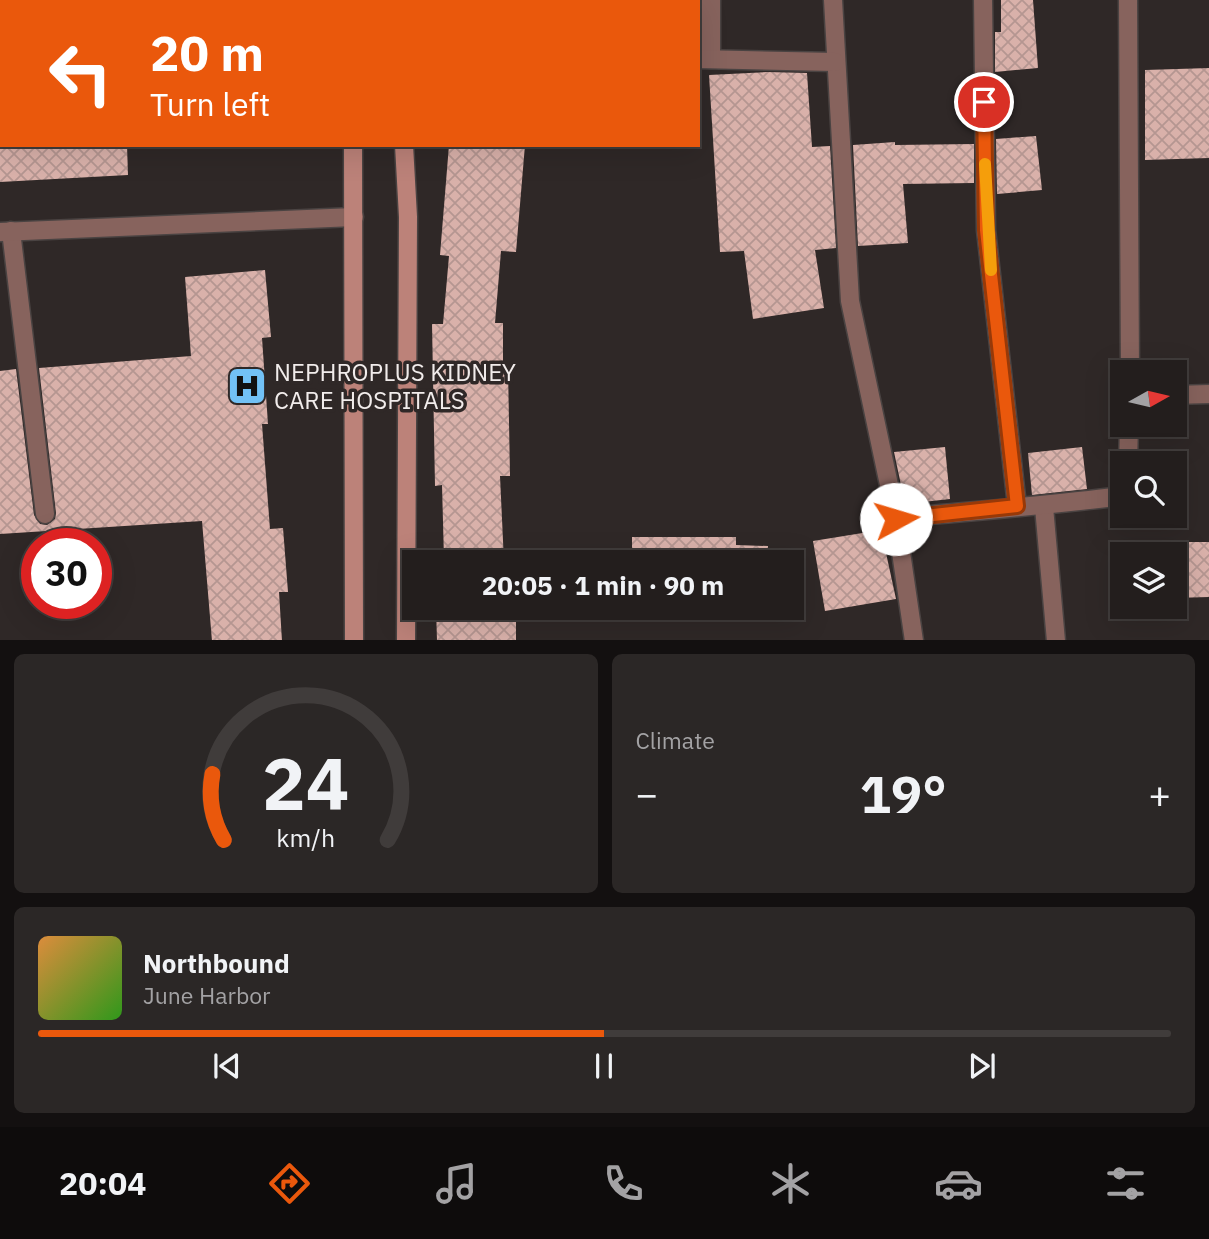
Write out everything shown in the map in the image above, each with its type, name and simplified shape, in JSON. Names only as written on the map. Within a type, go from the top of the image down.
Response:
[{"type":"main road","points":[[353,147],[354,640]]},
{"type":"main road","points":[[404,147],[408,217],[406,640]]},
{"type":"street","points":[[711,0],[705,59],[835,62]]},
{"type":"street","points":[[833,0],[850,301],[896,519],[914,640]]},
{"type":"street","points":[[983,0],[986,230],[1017,506]]},
{"type":"street","points":[[1128,0],[1130,360]]},
{"type":"street","points":[[45,513],[6,231],[354,217]]},
{"type":"street","points":[[1187,395],[1209,394]]},
{"type":"street","points":[[896,519],[1017,506],[1044,507],[1110,498]]},
{"type":"street","points":[[1044,507],[1056,640]]},
{"type":"building","points":[[1001,0],[1033,0],[1038,68],[995,72],[995,32],[1001,32]]},
{"type":"building","points":[[1209,68],[1209,158],[1145,160],[1145,70]]},
{"type":"building","points":[[807,73],[812,147],[830,146],[836,248],[815,250],[824,308],[753,319],[744,251],[720,252],[709,75]]},
{"type":"building","points":[[1036,136],[1042,190],[997,194],[996,139]]},
{"type":"building","points":[[895,142],[895,145],[974,144],[974,183],[903,184],[908,243],[858,246],[853,145]]},
{"type":"building","points":[[0,147],[127,147],[128,175],[0,182]]},
{"type":"building","points":[[449,147],[525,147],[516,252],[501,251],[495,323],[503,323],[503,368],[508,368],[510,476],[500,476],[503,550],[444,550],[442,485],[435,486],[432,324],[443,324],[449,256],[440,255]]},
{"type":"building","points":[[265,270],[271,337],[262,338],[268,424],[262,424],[270,529],[283,528],[288,592],[279,592],[282,640],[212,640],[202,521],[93,528],[21,528],[21,533],[0,534],[0,371],[16,369],[34,515],[40,524],[47,525],[55,519],[56,513],[39,368],[191,356],[185,277]]},
{"type":"building","points":[[945,447],[950,499],[905,504],[894,452]]},
{"type":"building","points":[[1082,447],[1087,489],[1032,495],[1028,453]]},
{"type":"building","points":[[881,530],[896,599],[825,611],[813,541]]},
{"type":"building","points":[[632,537],[736,537],[736,545],[768,546],[768,550],[620,550],[632,549]]},
{"type":"building","points":[[1187,542],[1209,542],[1209,597],[1187,598]]},
{"type":"building","points":[[436,620],[516,620],[516,640],[437,640]]},
{"type":"slow traffic","points":[[985,164],[986,230],[991,270]]},
{"type":"place","name":"NEPHROPLUS KIDNEY CARE HOSPITALS","points":[[247,386]]},
{"type":"route","points":[[896,519],[1017,506],[986,230],[984,102]]}]
